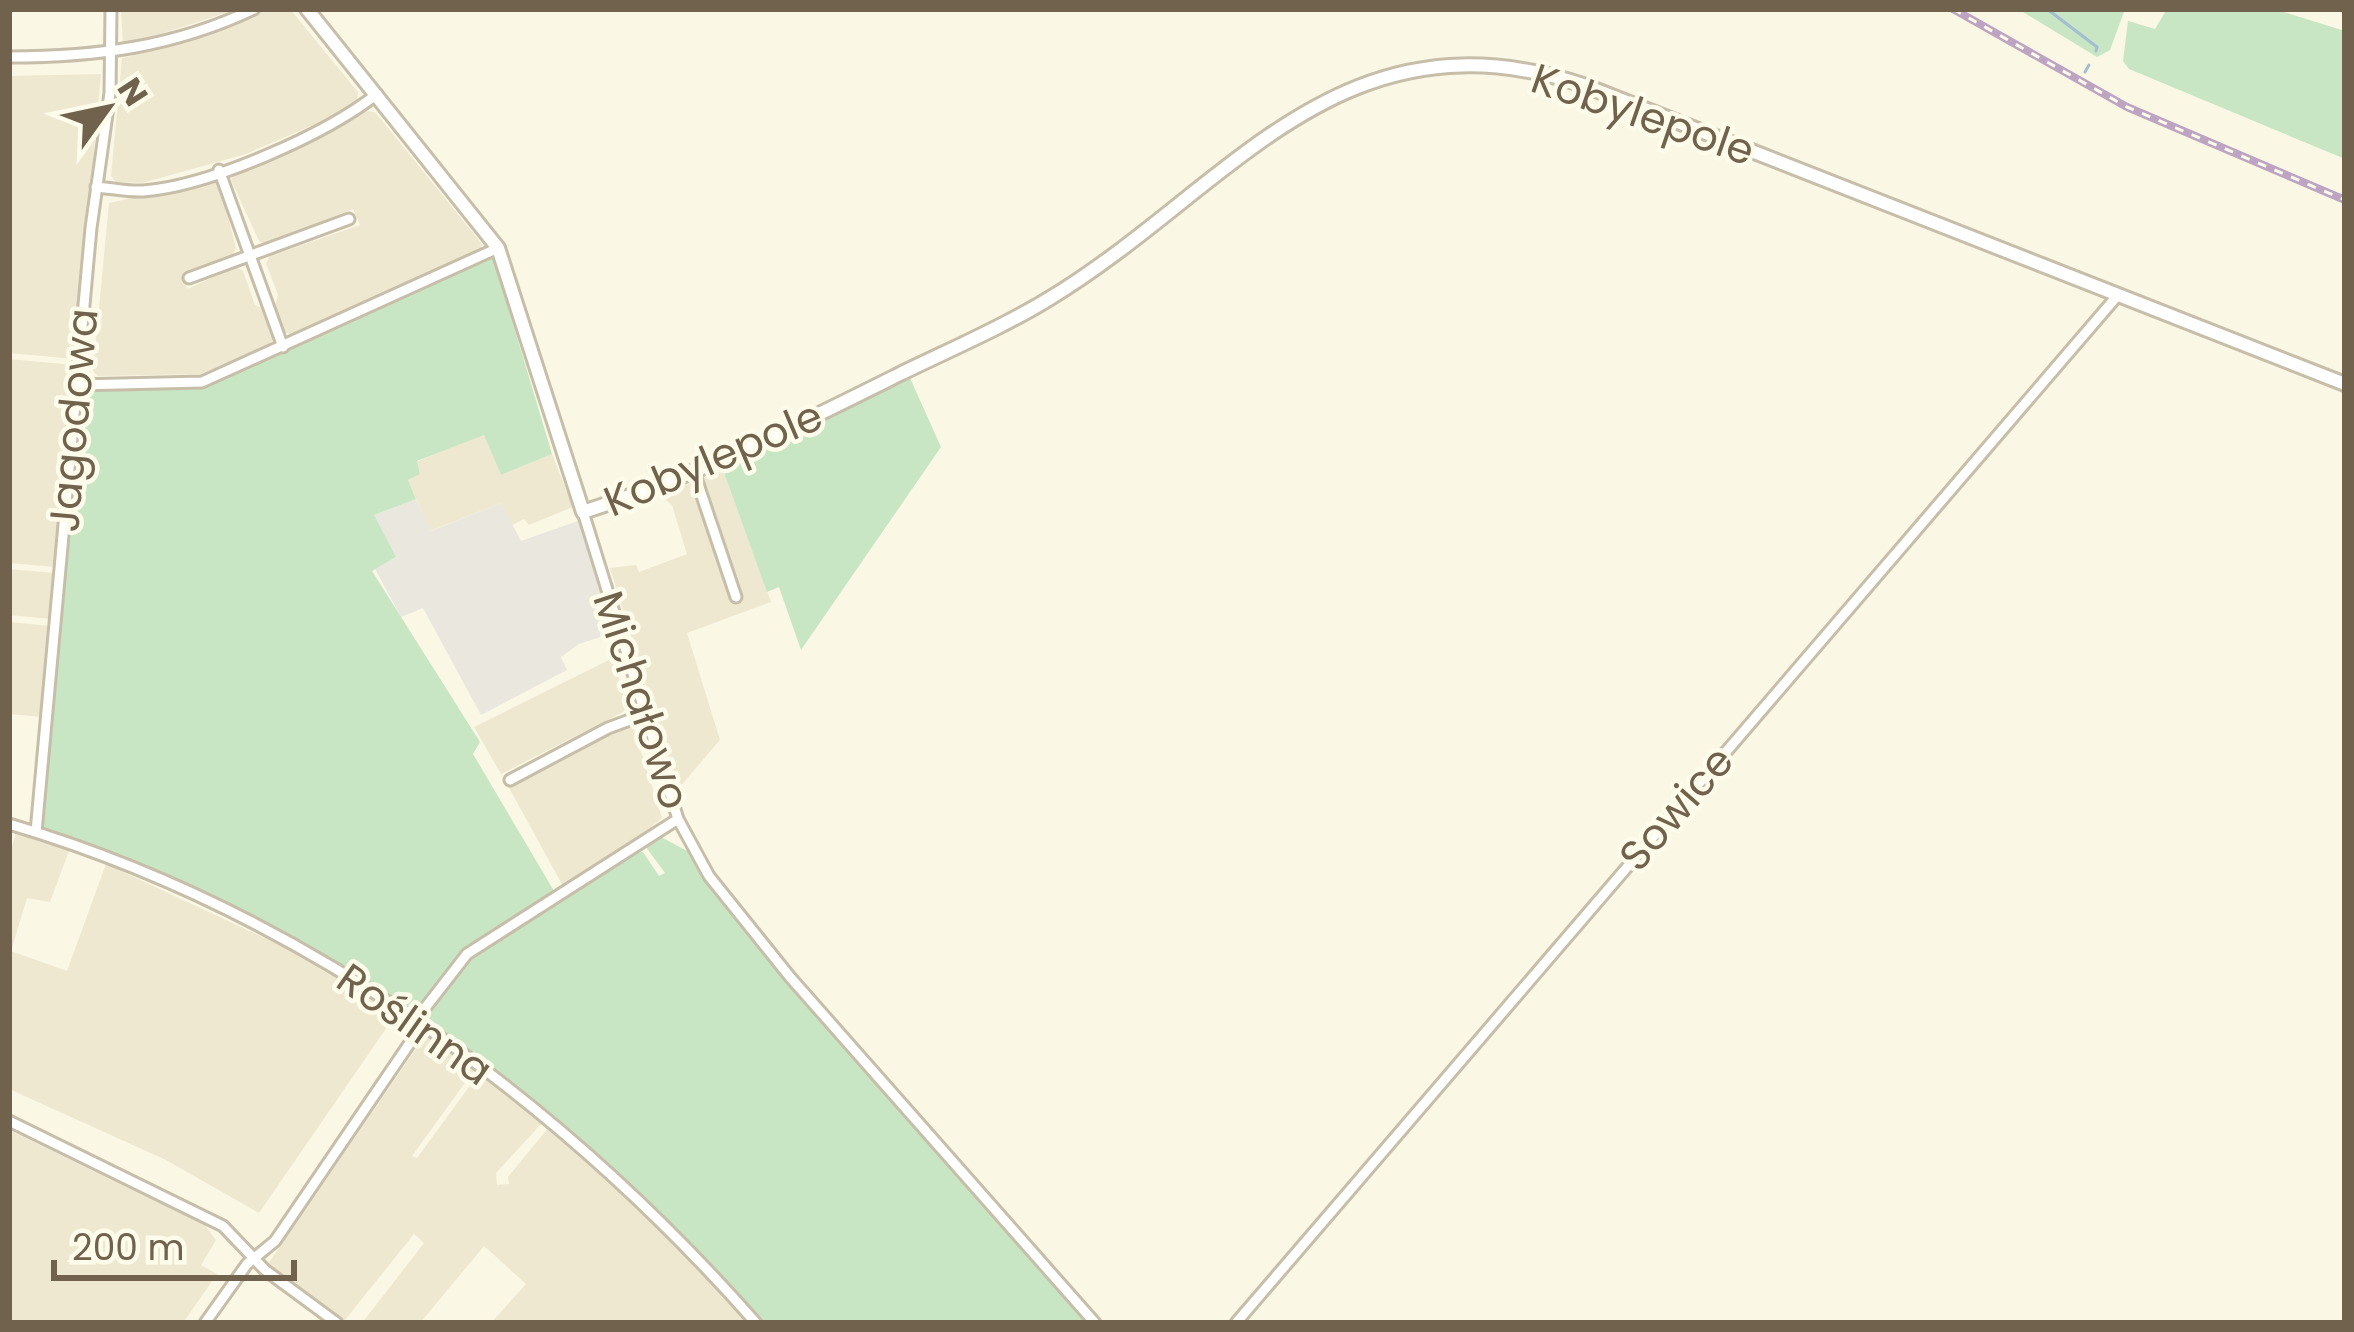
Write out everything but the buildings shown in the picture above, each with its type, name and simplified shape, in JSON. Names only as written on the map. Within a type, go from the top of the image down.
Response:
[{"type":"street","name":"Jagodowa","points":[[36,832],[112,54],[111,9]]},
{"type":"street","points":[[9,58],[112,54],[199,32],[254,9]]},
{"type":"street","name":"Michałowo","points":[[307,9],[498,248],[678,820],[738,916],[1095,1323]]},
{"type":"street","name":"Kobylepole","points":[[583,512],[695,475],[1043,303],[1256,141],[1317,103],[1377,80],[1430,69],[1496,68],[1569,80],[2345,384]]},
{"type":"street","points":[[96,187],[143,191],[219,170],[345,119],[376,94]]},
{"type":"street","points":[[219,170],[283,347]]},
{"type":"street","points":[[189,278],[349,219]]},
{"type":"street","points":[[77,385],[202,382],[498,248]]},
{"type":"street","name":"Sowice","points":[[1236,1323],[2118,295]]},
{"type":"street","points":[[695,475],[736,597]]},
{"type":"street","points":[[510,780],[646,714]]},
{"type":"street","points":[[206,1323],[254,1258],[275,1241],[418,1031],[415,1021],[467,954],[678,820]]},
{"type":"street","name":"Roślinna","points":[[9,824],[286,938],[415,1021],[602,1166],[756,1323]]},
{"type":"street","points":[[9,1120],[224,1226],[254,1258],[337,1323]]},
{"type":"shaded area","points":[[121,9],[238,9],[123,46]]},
{"type":"shaded area","points":[[266,9],[290,9],[358,92],[357,100],[341,113],[246,154],[142,183],[116,182],[111,176],[122,58],[194,40]]},
{"type":"shaded area","points":[[101,74],[75,359],[9,353],[9,76]]},
{"type":"shaded area","points":[[366,111],[375,112],[482,244],[480,251],[292,335],[284,332],[275,306],[278,295],[266,263],[270,256],[360,225],[353,209],[266,244],[259,241],[231,180],[234,173],[291,152]]},
{"type":"shaded area","points":[[210,180],[219,183],[236,248],[232,256],[183,273],[187,289],[236,267],[243,271],[255,305],[264,309],[274,337],[270,344],[201,374],[98,376],[93,371],[109,203]]},
{"type":"shaded area","points":[[9,359],[74,365],[55,567],[9,563]]},
{"type":"shaded area","points":[[484,434],[501,475],[552,454],[573,507],[529,525],[524,519],[512,525],[501,503],[430,531],[408,480],[420,474],[416,462]]},
{"type":"shaded area","points":[[723,470],[771,602],[687,633],[720,740],[678,789],[610,568],[636,565],[639,572],[687,554],[672,505],[661,496]]},
{"type":"shaded area","points":[[416,499],[431,531],[501,503],[521,541],[578,521],[613,633],[579,644],[561,657],[567,670],[481,715],[423,608],[401,617],[375,569],[395,558],[374,515]]},
{"type":"shaded area","points":[[9,569],[55,573],[51,619],[9,615]]},
{"type":"shaded area","points":[[9,622],[50,626],[42,717],[9,714]]},
{"type":"shaded area","points":[[613,658],[627,704],[623,712],[501,774],[474,727]]},
{"type":"shaded area","points":[[627,726],[634,729],[662,818],[616,856],[563,886],[508,786]]},
{"type":"shaded area","points":[[16,832],[69,851],[50,902],[27,898],[11,951],[67,971],[106,864],[284,947],[396,1014],[259,1213],[166,1160],[9,1089],[9,858]]},
{"type":"shaded area","points":[[426,1034],[475,1069],[412,1156],[417,1158],[480,1072],[543,1122],[496,1173],[497,1185],[509,1184],[508,1177],[549,1127],[659,1227],[747,1323],[491,1323],[526,1284],[484,1246],[420,1323],[362,1323],[424,1243],[414,1234],[345,1320],[268,1264]]},
{"type":"shaded area","points":[[9,1130],[205,1225],[216,1240],[201,1265],[217,1274],[183,1323],[9,1323]]},
{"type":"green space","points":[[2018,9],[2125,9],[2110,50],[2097,57]]},
{"type":"green space","points":[[2167,9],[2274,9],[2345,31],[2345,159],[2129,69],[2123,61],[2128,21],[2155,29]]},
{"type":"green space","points":[[493,257],[552,454],[501,475],[484,435],[417,461],[420,474],[408,480],[416,499],[374,515],[396,557],[372,571],[480,742],[473,754],[557,896],[461,955],[414,1016],[264,923],[44,832],[40,822],[79,389],[206,384]]},
{"type":"green space","points":[[910,378],[941,447],[801,650],[779,587],[767,592],[723,470]]},
{"type":"green space","points":[[661,837],[691,853],[734,918],[1091,1323],[761,1323],[649,1208],[418,1020],[465,960],[635,850],[643,852],[659,876],[665,873],[646,847]]},
{"type":"waterway","points":[[2047,9],[2097,47],[2096,51]]},
{"type":"waterway","points":[[2085,72],[2089,65]]},
{"type":"railway","points":[[1953,9],[2127,107],[2345,200]]}]
